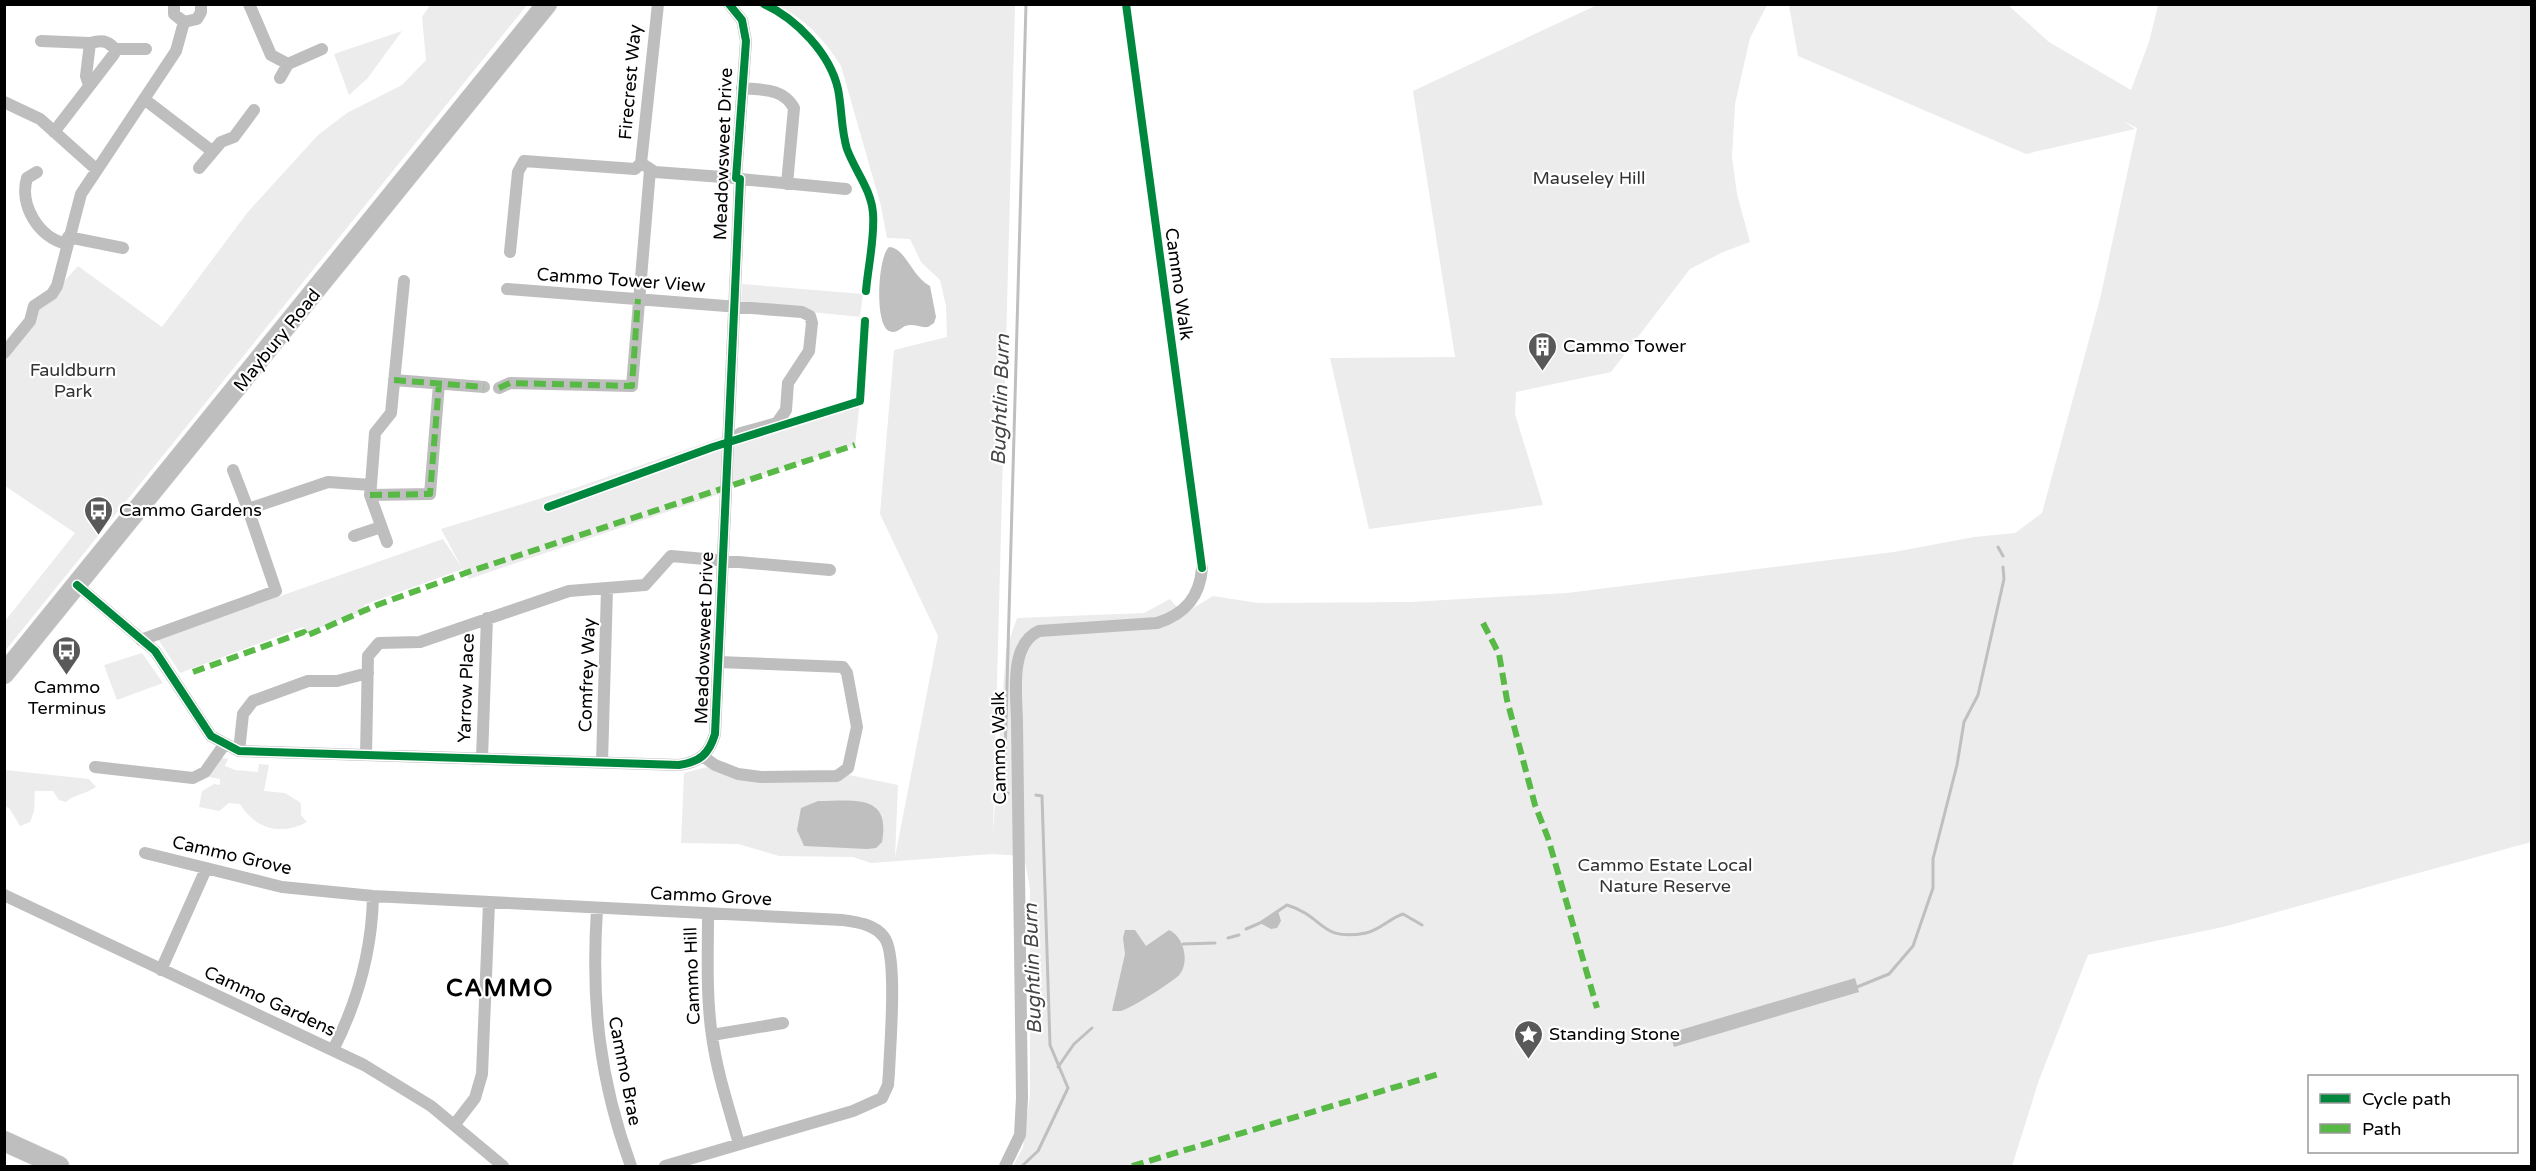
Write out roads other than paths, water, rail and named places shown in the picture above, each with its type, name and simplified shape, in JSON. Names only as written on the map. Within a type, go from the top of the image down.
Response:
[{"type":"main road","name":"Maybury Road","points":[[4,674],[547,4]]},
{"type":"main road","points":[[4,1141],[59,1167]]},
{"type":"street","points":[[174,4],[174,14],[184,22]]},
{"type":"street","points":[[249,4],[271,55],[288,64]]},
{"type":"street","name":"Firecrest Way","points":[[499,388],[510,383],[632,386],[645,166],[658,4]]},
{"type":"street","name":"Meadowsweet Drive","points":[[704,757],[711,749],[715,734],[746,29],[737,11],[729,4]]},
{"type":"street","points":[[184,22],[197,19],[204,5]]},
{"type":"street","points":[[4,353],[30,321],[34,306],[52,294],[57,286],[81,194],[176,51],[184,22]]},
{"type":"street","points":[[41,41],[90,43],[101,40],[110,43],[115,49]]},
{"type":"street","points":[[89,85],[86,76],[90,43]]},
{"type":"street","points":[[115,49],[146,49]]},
{"type":"street","points":[[54,132],[81,100],[89,85],[114,54],[115,49]]},
{"type":"street","points":[[280,78],[288,64],[322,49]]},
{"type":"street","points":[[742,88],[776,92],[789,100],[794,108],[787,184]]},
{"type":"street","points":[[144,99],[212,150]]},
{"type":"street","points":[[4,102],[23,109],[54,132],[97,170]]},
{"type":"street","points":[[199,168],[212,150],[221,142],[234,136],[254,110]]},
{"type":"street","points":[[510,252],[518,172],[524,161],[635,169],[645,166],[738,179],[846,189]]},
{"type":"street","points":[[37,172],[27,177],[23,191],[27,209],[44,232],[68,241],[123,248]]},
{"type":"street","points":[[387,542],[370,490],[375,433],[391,413],[404,281]]},
{"type":"street","name":"Cammo Tower View","points":[[507,289],[802,312],[810,316],[812,323],[809,351],[801,365],[790,376],[786,410],[777,423],[741,433],[726,443]]},
{"type":"street","points":[[394,380],[484,387]]},
{"type":"street","points":[[248,509],[328,482],[370,490],[430,494],[439,384]]},
{"type":"street","points":[[141,640],[276,591],[233,470]]},
{"type":"street","points":[[354,536],[381,527]]},
{"type":"street","points":[[366,755],[368,656],[379,643],[420,642],[569,591],[607,589],[608,586],[645,585],[671,556],[830,570]]},
{"type":"street","name":"Cammo Walk","points":[[1005,1167],[1020,1135],[1022,1098],[1017,724],[1017,675],[1020,657],[1028,639],[1039,631],[1157,623],[1171,619],[1198,594],[1202,568]]},
{"type":"street","points":[[77,585],[155,651],[205,729],[224,745],[239,751],[679,765],[694,763],[704,757],[715,765],[738,774],[760,777],[837,776],[848,768],[857,727],[849,684],[843,667],[718,662]]},
{"type":"street","name":"Comfrey Way","points":[[602,762],[607,589]]},
{"type":"street","name":"Yarrow Place","points":[[482,758],[487,618]]},
{"type":"street","points":[[239,751],[243,714],[252,701],[308,681],[337,681],[368,673]]},
{"type":"street","points":[[95,767],[193,778],[205,772],[224,745]]},
{"type":"street","name":"Cammo Grove","points":[[145,853],[282,887],[373,896],[857,922],[867,924],[884,937],[892,955],[889,1072],[888,1085],[882,1098],[853,1111],[665,1167]]},
{"type":"street","points":[[160,970],[206,869]]},
{"type":"street","name":"Cammo Gardens","points":[[4,895],[333,1050],[399,1086],[455,1124],[503,1167]]},
{"type":"street","points":[[333,1050],[347,1021],[364,965],[373,896]]},
{"type":"street","points":[[455,1124],[475,1098],[482,1074],[489,903]]},
{"type":"street","name":"Cammo Brae","points":[[597,909],[594,977],[599,1045],[618,1131],[631,1167]]},
{"type":"street","name":"Cammo Hill","points":[[708,915],[708,980],[712,1035],[727,1106],[739,1144]]},
{"type":"street","name":"Cammo Hill","points":[[712,1035],[783,1024]]},
{"type":"waterway","name":"Bughtlin Burn","points":[[1008,793],[1004,793],[1026,4]]},
{"type":"waterway","points":[[1998,547],[2003,556]]},
{"type":"waterway","points":[[1857,987],[1889,974],[1913,946],[1933,888],[1933,859],[1957,765],[1964,722],[1978,695],[2004,579],[2003,567]]},
{"type":"waterway","name":"Bughtlin Burn","points":[[1022,1166],[1038,1151],[1068,1088],[1050,1045],[1042,796],[1036,795]]},
{"type":"waterway","points":[[1246,929],[1260,923],[1287,905],[1300,910],[1324,927],[1339,934],[1366,933],[1403,914],[1422,925]]},
{"type":"waterway","points":[[1228,938],[1239,935]]},
{"type":"waterway","points":[[1183,944],[1215,943]]},
{"type":"waterway","points":[[1058,1067],[1074,1044],[1092,1028]]},
{"type":"place","name":"Cammo Tower","points":[[1542,372]]},
{"type":"place","name":"Cammo Gardens","points":[[98,536]]},
{"type":"place","name":"Cammo Terminus","points":[[67,676]]},
{"type":"place","name":"Standing Stone","points":[[1528,1060]]},
{"type":"district","name":"CAMMO","points":[[500,988]]},
{"type":"park label","name":"Mauseley Hill","points":[[1589,178]]},
{"type":"park label","name":"Fauldburn Park","points":[[73,380]]},
{"type":"park label","name":"Cammo Estate Local Nature Reserve","points":[[1665,875]]}]
